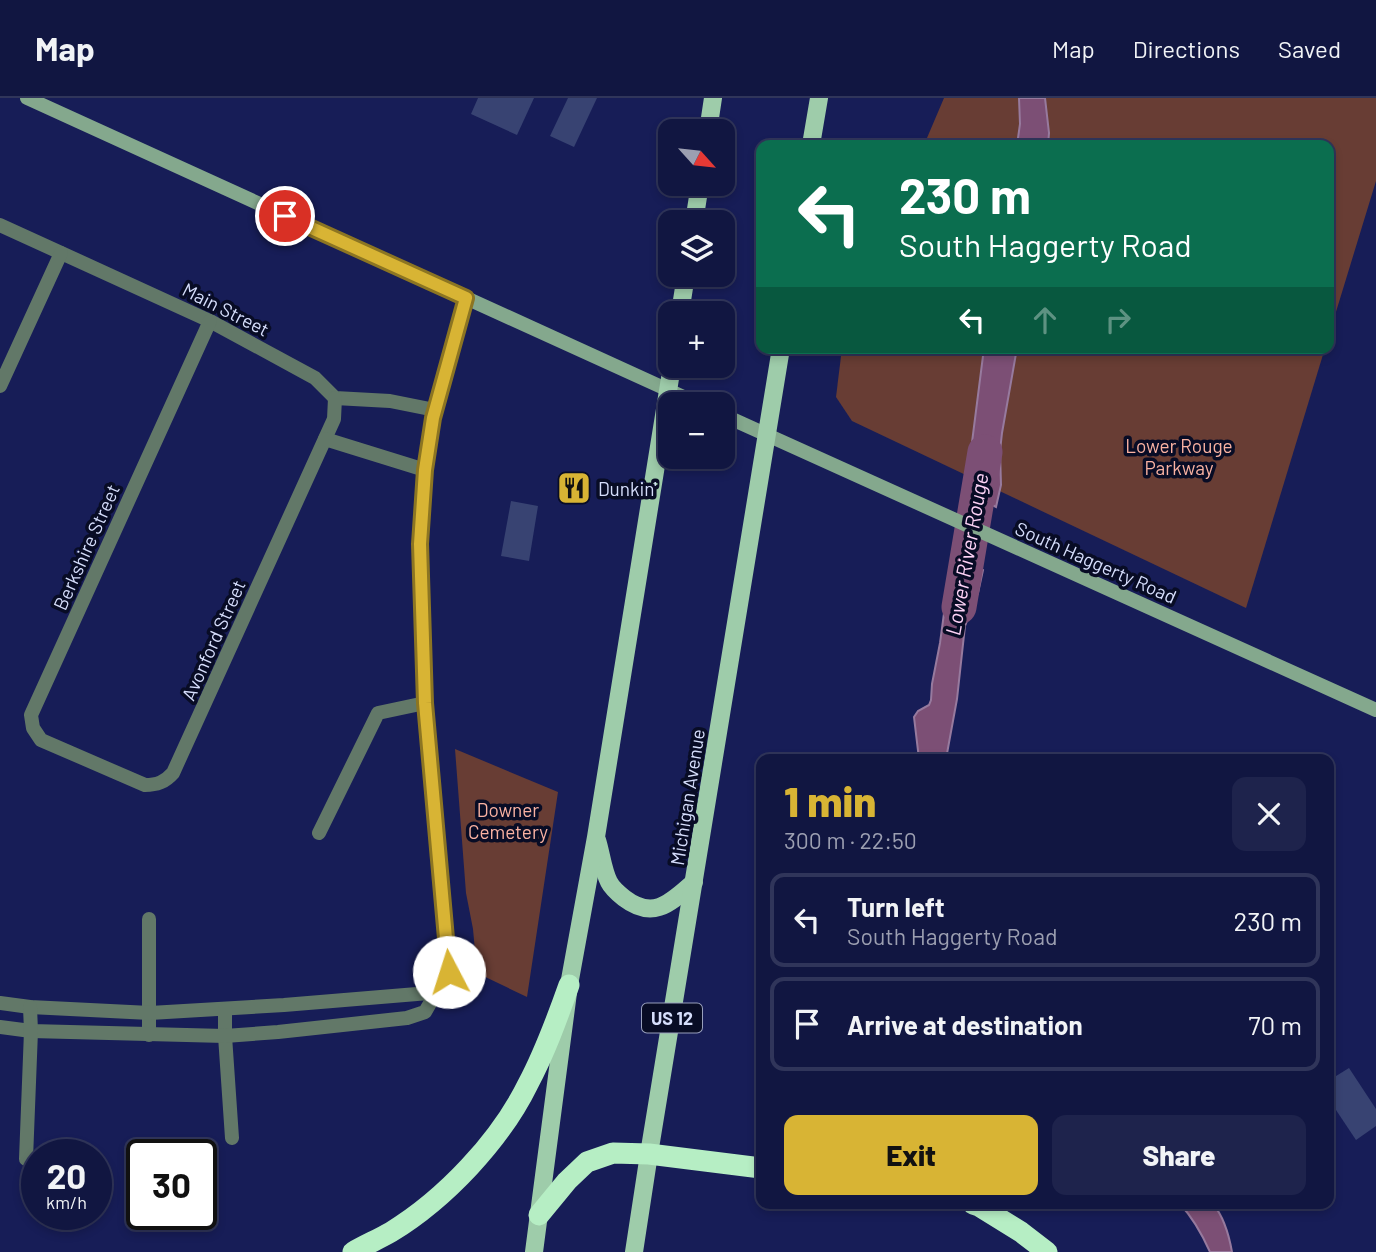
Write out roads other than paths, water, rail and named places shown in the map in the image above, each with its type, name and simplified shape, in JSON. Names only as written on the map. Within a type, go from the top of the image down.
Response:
[{"type":"highway","points":[[353,1252],[391,1232],[429,1205],[460,1177],[490,1142],[527,1087],[550,1038],[569,985]]},
{"type":"highway","points":[[540,1215],[567,1181],[587,1162],[613,1153],[649,1154],[756,1167]]},
{"type":"highway","points":[[984,1209],[1047,1252]]},
{"type":"main road","points":[[27,98],[672,392]]},
{"type":"main road","points":[[710,119],[713,98]]},
{"type":"main road","points":[[812,140],[818,98]]},
{"type":"main road","name":"Michigan Avenue","points":[[634,1252],[780,354]]},
{"type":"main road","points":[[534,1252],[569,985],[596,837],[670,378]]},
{"type":"main road","name":"South Haggerty Road","points":[[735,421],[1376,710]]},
{"type":"main road","points":[[596,837],[609,882],[618,893],[643,908],[658,909],[669,904],[694,882]]},
{"type":"street","name":"Main Street","points":[[0,225],[210,321],[314,377],[335,398]]},
{"type":"street","points":[[0,386],[61,253]]},
{"type":"street","points":[[0,1027],[31,1031],[225,1036],[407,1018],[425,1012],[449,972],[425,703],[420,544],[425,470],[435,410],[466,298]]},
{"type":"street","name":"Berkshire Street","points":[[90,763],[41,740],[33,728],[31,715],[210,321]]},
{"type":"street","points":[[335,398],[390,401],[435,410]]},
{"type":"street","name":"Avonford Street","points":[[90,763],[145,785],[161,783],[173,773],[334,419],[335,398]]},
{"type":"street","points":[[325,439],[425,470]]},
{"type":"street","points":[[318,834],[378,713],[425,703]]},
{"type":"street","points":[[149,919],[149,1035]]},
{"type":"street","points":[[0,1003],[150,1013],[429,993],[441,986]]},
{"type":"street","points":[[27,1139],[30,1007]]},
{"type":"street","points":[[225,1009],[232,1138]]},
{"type":"waterway","name":"Lower River Rouge","points":[[959,607],[985,452]]},
{"type":"place","name":"Dunkin'","points":[[574,488]]},
{"type":"park label","name":"Lower Rouge Parkway","points":[[1179,456]]},
{"type":"park label","name":"Downer Cemetery","points":[[508,820]]}]
